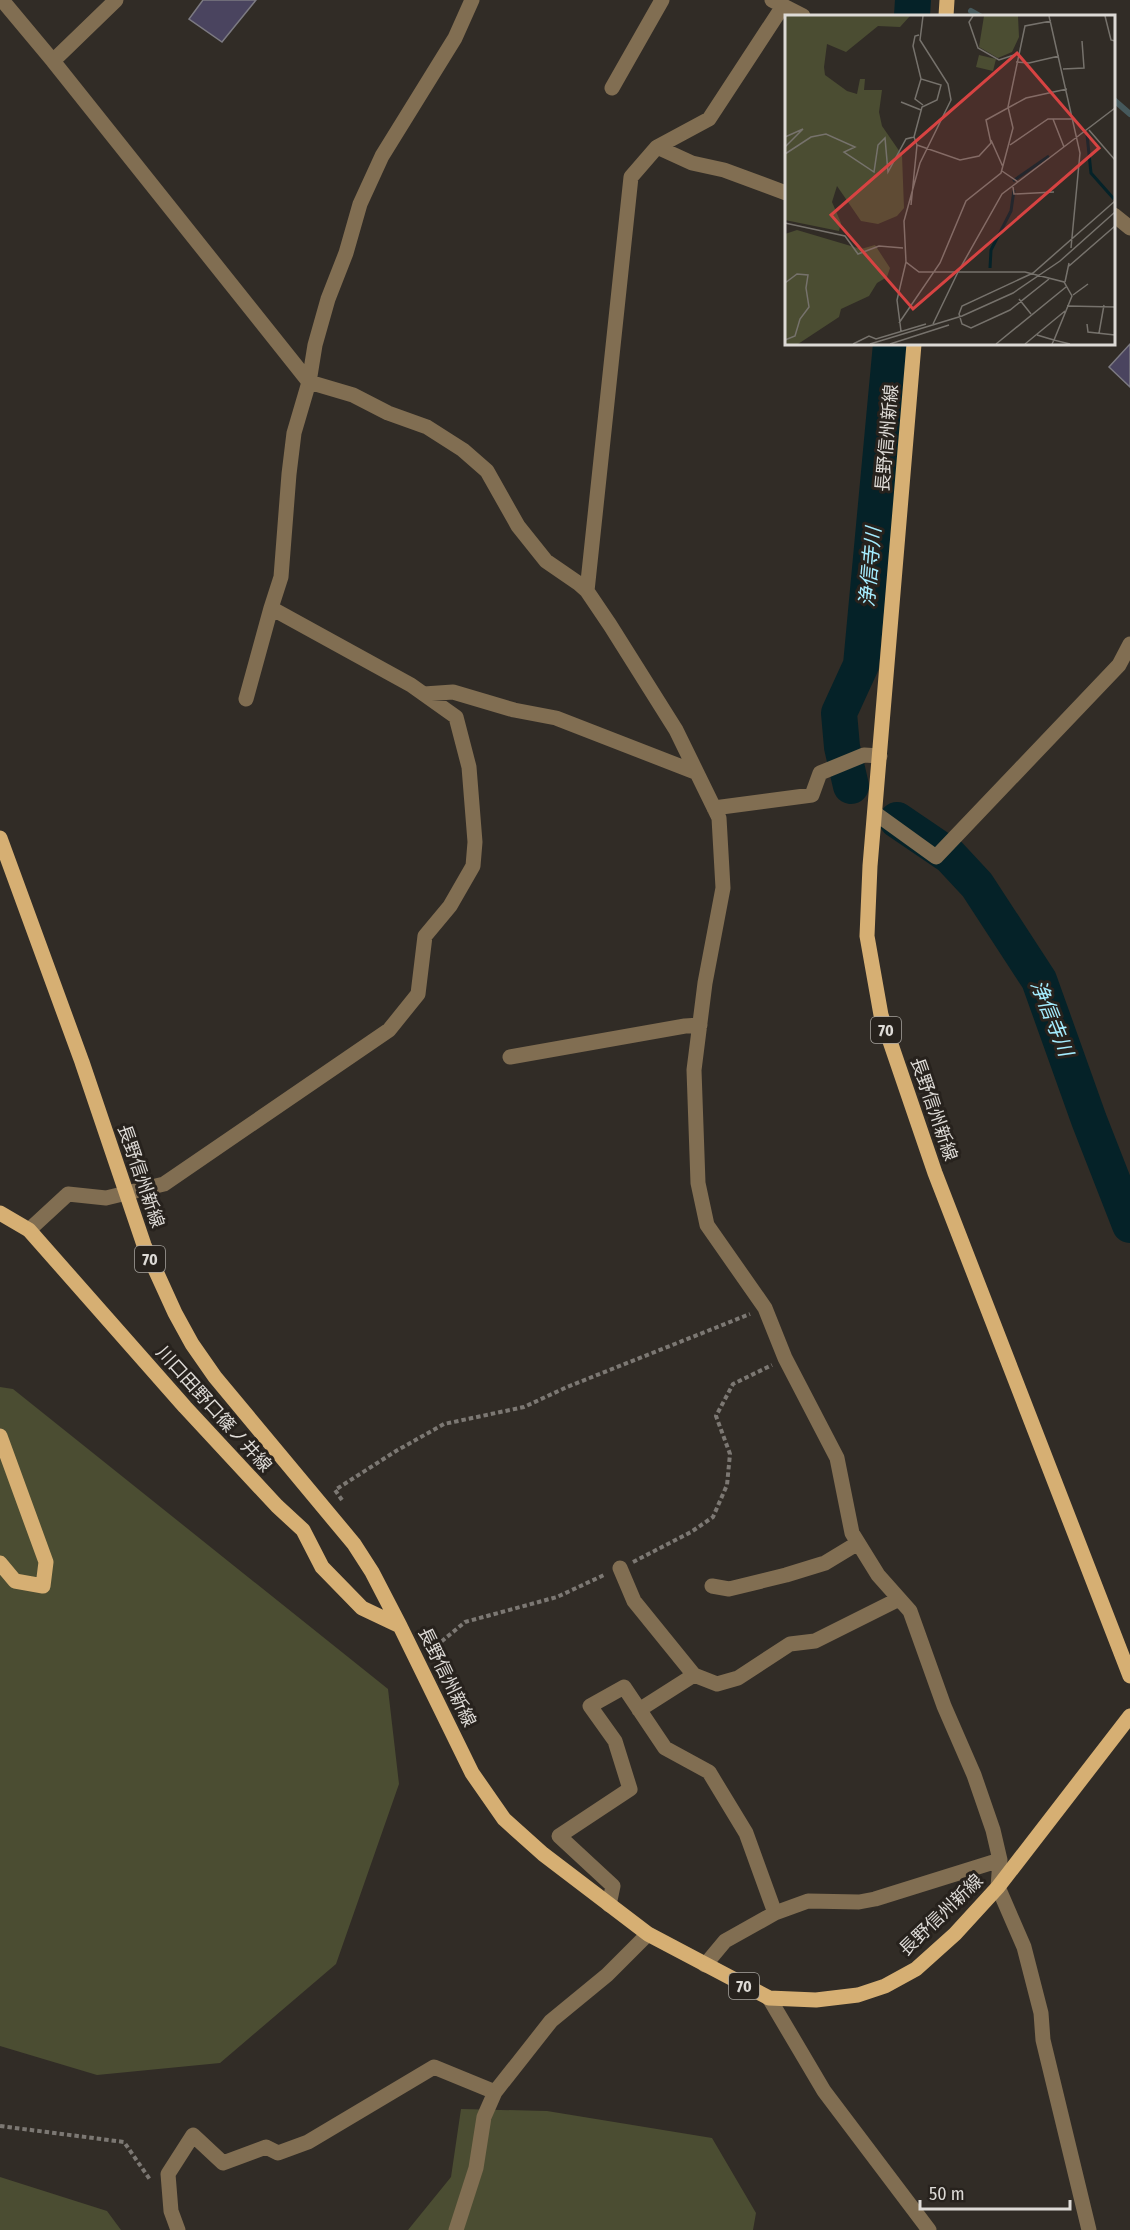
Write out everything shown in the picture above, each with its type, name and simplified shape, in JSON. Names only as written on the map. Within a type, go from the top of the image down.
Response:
[{"type":"main road","points":[[946,15],[947,0]]},
{"type":"main road","name":"長野信州新線","points":[[914,345],[872,756],[875,813],[867,936],[881,1015],[935,1173],[1130,1676]]},
{"type":"main road","name":"長野信州新線","points":[[0,838],[82,1062],[144,1245],[175,1313],[192,1344],[215,1377],[354,1544],[372,1572],[400,1626],[472,1773],[504,1819],[543,1854],[648,1934],[769,1998],[816,2000],[858,1995],[885,1986],[916,1969],[955,1934],[998,1887],[1130,1716]]},
{"type":"main road","name":"川口田野口篠ノ井線","points":[[0,1213],[29,1230],[185,1407],[277,1506],[303,1530],[322,1567],[362,1608],[400,1626]]},
{"type":"main road","points":[[0,1436],[46,1562],[43,1587],[15,1581],[0,1563]]},
{"type":"street","points":[[53,60],[116,0]]},
{"type":"street","points":[[246,699],[281,577],[294,433],[309,382],[315,345],[328,298],[346,253],[360,204],[382,156],[455,38],[472,0]]},
{"type":"street","points":[[612,88],[662,0]]},
{"type":"street","points":[[587,591],[631,177],[657,147],[709,119],[778,3],[801,15]]},
{"type":"street","points":[[2,8],[53,60],[309,382],[353,395],[388,413],[427,427],[463,450],[487,471],[518,526],[546,561],[587,591],[643,675],[676,730],[719,818],[723,888],[705,983],[694,1082],[698,1183],[707,1225],[765,1308],[785,1358],[837,1458],[852,1533],[878,1575],[910,1611],[944,1706],[974,1775],[993,1830],[1000,1860],[998,1887],[1024,1947],[1041,2013],[1043,2040],[1089,2230]]},
{"type":"street","points":[[657,147],[692,163],[724,170],[785,193]]},
{"type":"street","points":[[1115,217],[1130,228]]},
{"type":"street","points":[[29,1230],[68,1194],[106,1198],[164,1184],[389,1030],[418,994],[425,936],[450,906],[473,866],[475,843],[469,766],[456,717],[411,685],[271,608]]},
{"type":"street","points":[[875,813],[936,857],[1119,665],[1130,644]]},
{"type":"street","points":[[424,694],[453,692],[514,710],[556,718],[695,772]]},
{"type":"street","points":[[714,808],[812,795],[820,773],[829,768],[872,756]]},
{"type":"street","points":[[510,1057],[700,1025]]},
{"type":"street","points":[[712,1586],[729,1589],[786,1575],[825,1563],[858,1542]]},
{"type":"street","points":[[620,1568],[634,1601],[694,1674],[717,1684],[738,1678],[790,1644],[815,1641],[899,1599]]},
{"type":"street","points":[[639,1710],[694,1674]]},
{"type":"street","points":[[609,1905],[613,1886],[559,1836],[630,1789],[615,1741],[590,1706],[624,1687],[665,1748],[709,1772],[746,1833],[775,1913]]},
{"type":"street","points":[[705,1965],[725,1941],[775,1913],[807,1901],[859,1902],[875,1899],[1000,1860]]},
{"type":"street","points":[[456,2230],[476,2168],[484,2118],[495,2092],[551,2021],[607,1975],[648,1934]]},
{"type":"street","points":[[769,1998],[824,2091],[929,2230]]},
{"type":"street","points":[[178,2230],[171,2211],[168,2174],[193,2135],[223,2163],[266,2147],[278,2153],[308,2142],[434,2067],[495,2092]]},
{"type":"path","points":[[348,1508],[335,1490],[444,1424],[524,1407],[567,1387],[765,1308]]},
{"type":"path","points":[[417,1661],[465,1622],[557,1597],[691,1532],[713,1517],[727,1485],[730,1454],[716,1416],[733,1384],[785,1358]]},
{"type":"path","points":[[0,2126],[124,2142],[171,2211]]},
{"type":"green space","points":[[0,1387],[13,1389],[388,1689],[399,1784],[336,1964],[220,2063],[97,2075],[0,2046]]},
{"type":"green space","points":[[461,2109],[547,2111],[712,2138],[756,2213],[753,2230],[408,2230],[451,2177]]},
{"type":"green space","points":[[0,2177],[107,2211],[121,2230],[0,2230]]},
{"type":"building","points":[[203,0],[256,0],[222,42],[189,19]]},
{"type":"building","points":[[1130,344],[1130,387],[1109,367]]},
{"type":"waterway","name":"浄信寺川","points":[[912,15],[913,0]]},
{"type":"waterway","points":[[971,11],[978,15]]},
{"type":"waterway","points":[[1115,101],[1130,114]]},
{"type":"waterway","name":"浄信寺川","points":[[851,786],[842,747],[839,713],[861,665],[891,345]]},
{"type":"waterway","name":"浄信寺川","points":[[897,820],[950,856],[977,885],[1039,980],[1089,1120],[1130,1225]]}]
